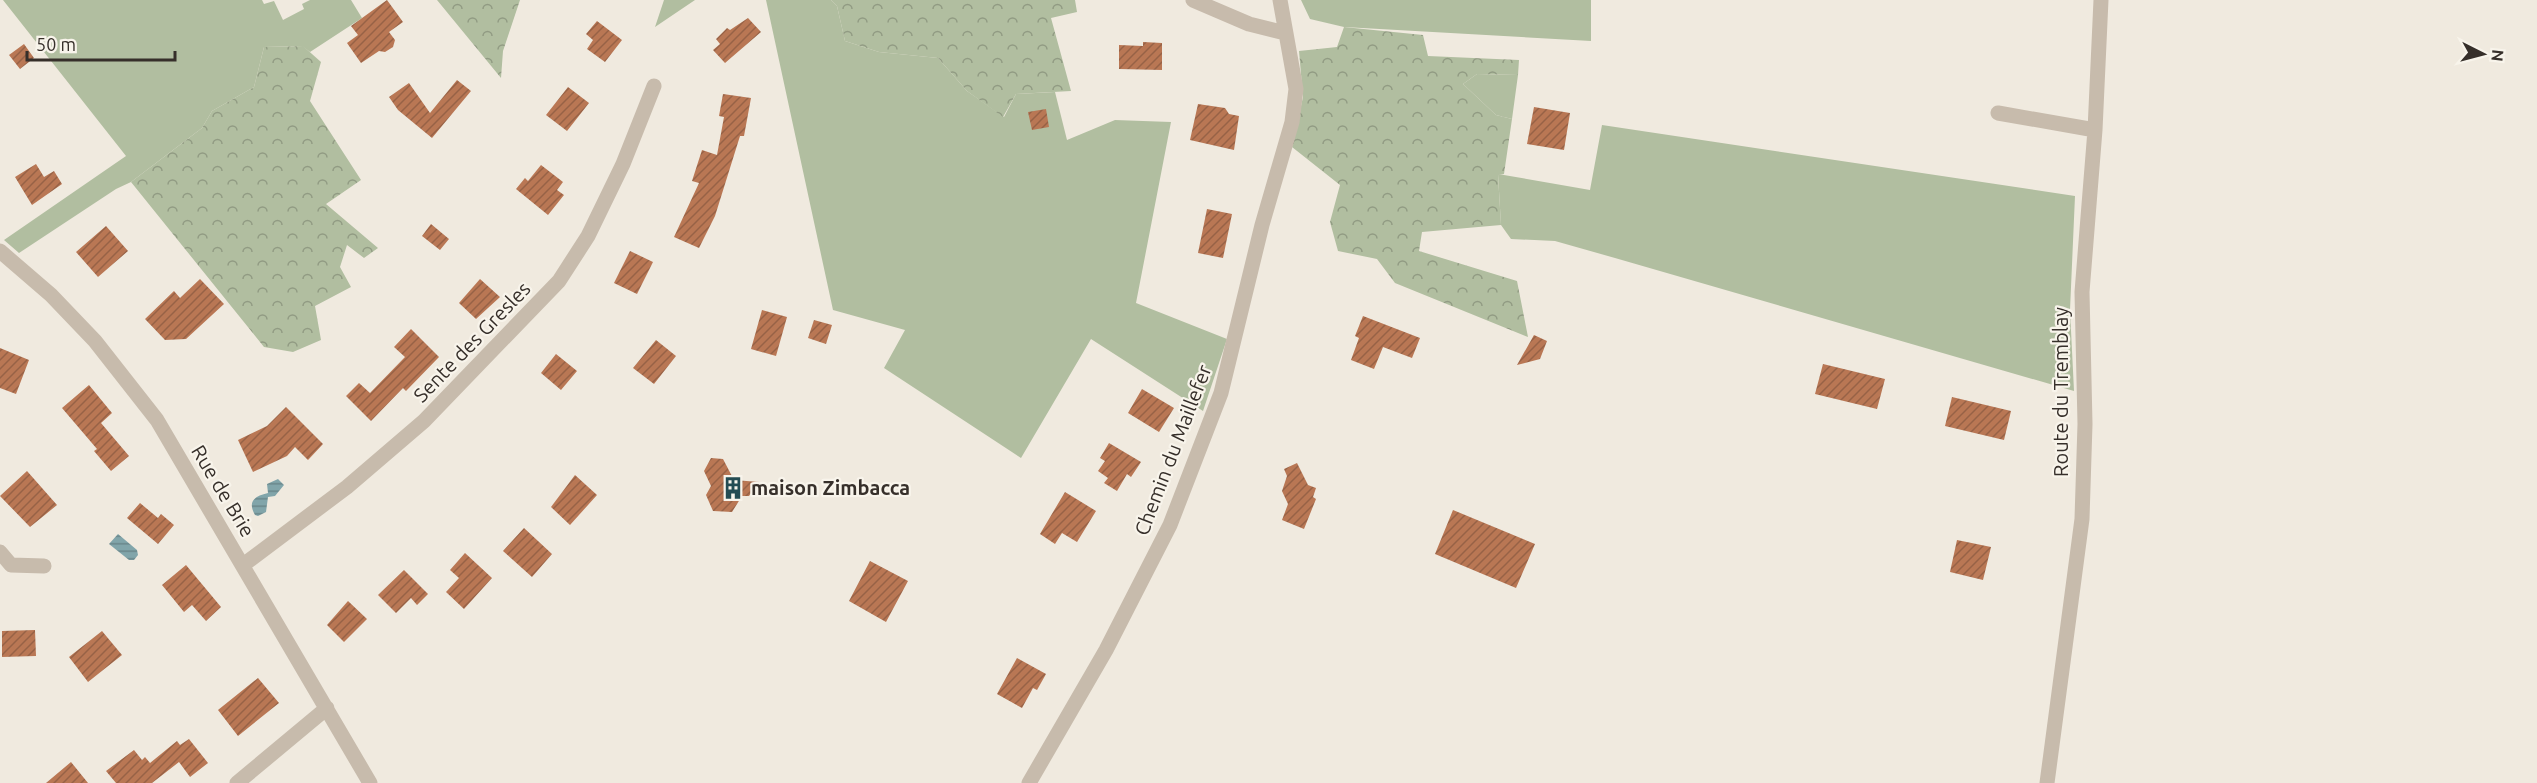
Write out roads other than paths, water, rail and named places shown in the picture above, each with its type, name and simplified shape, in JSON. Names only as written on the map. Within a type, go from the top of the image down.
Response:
[{"type":"street","points":[[1193,0],[1249,24],[1285,33]]},
{"type":"street","name":"Chemin du Maillefer","points":[[1029,783],[1106,650],[1170,525],[1221,393],[1262,225],[1292,122],[1296,89],[1280,0]]},
{"type":"street","name":"Route du Tremblay","points":[[2047,783],[2082,519],[2085,424],[2082,292],[2095,130],[2101,0]]},
{"type":"street","name":"Sente des Gresles","points":[[243,565],[347,487],[424,421],[559,281],[593,226],[623,164],[654,86]]},
{"type":"street","points":[[1998,113],[2095,130]]},
{"type":"street","name":"Rue de Brie","points":[[0,251],[51,295],[95,341],[157,420],[370,783]]},
{"type":"street","points":[[0,552],[11,565],[45,566]]},
{"type":"street","points":[[237,783],[327,708]]},
{"type":"water","points":[[278,479],[284,485],[275,496],[268,497],[266,512],[255,515],[252,503],[259,496],[268,493],[267,484]]},
{"type":"water","points":[[118,534],[137,550],[138,555],[134,560],[129,560],[109,544]]},
{"type":"place","name":"maison Zimbacca","points":[[733,488]]}]
